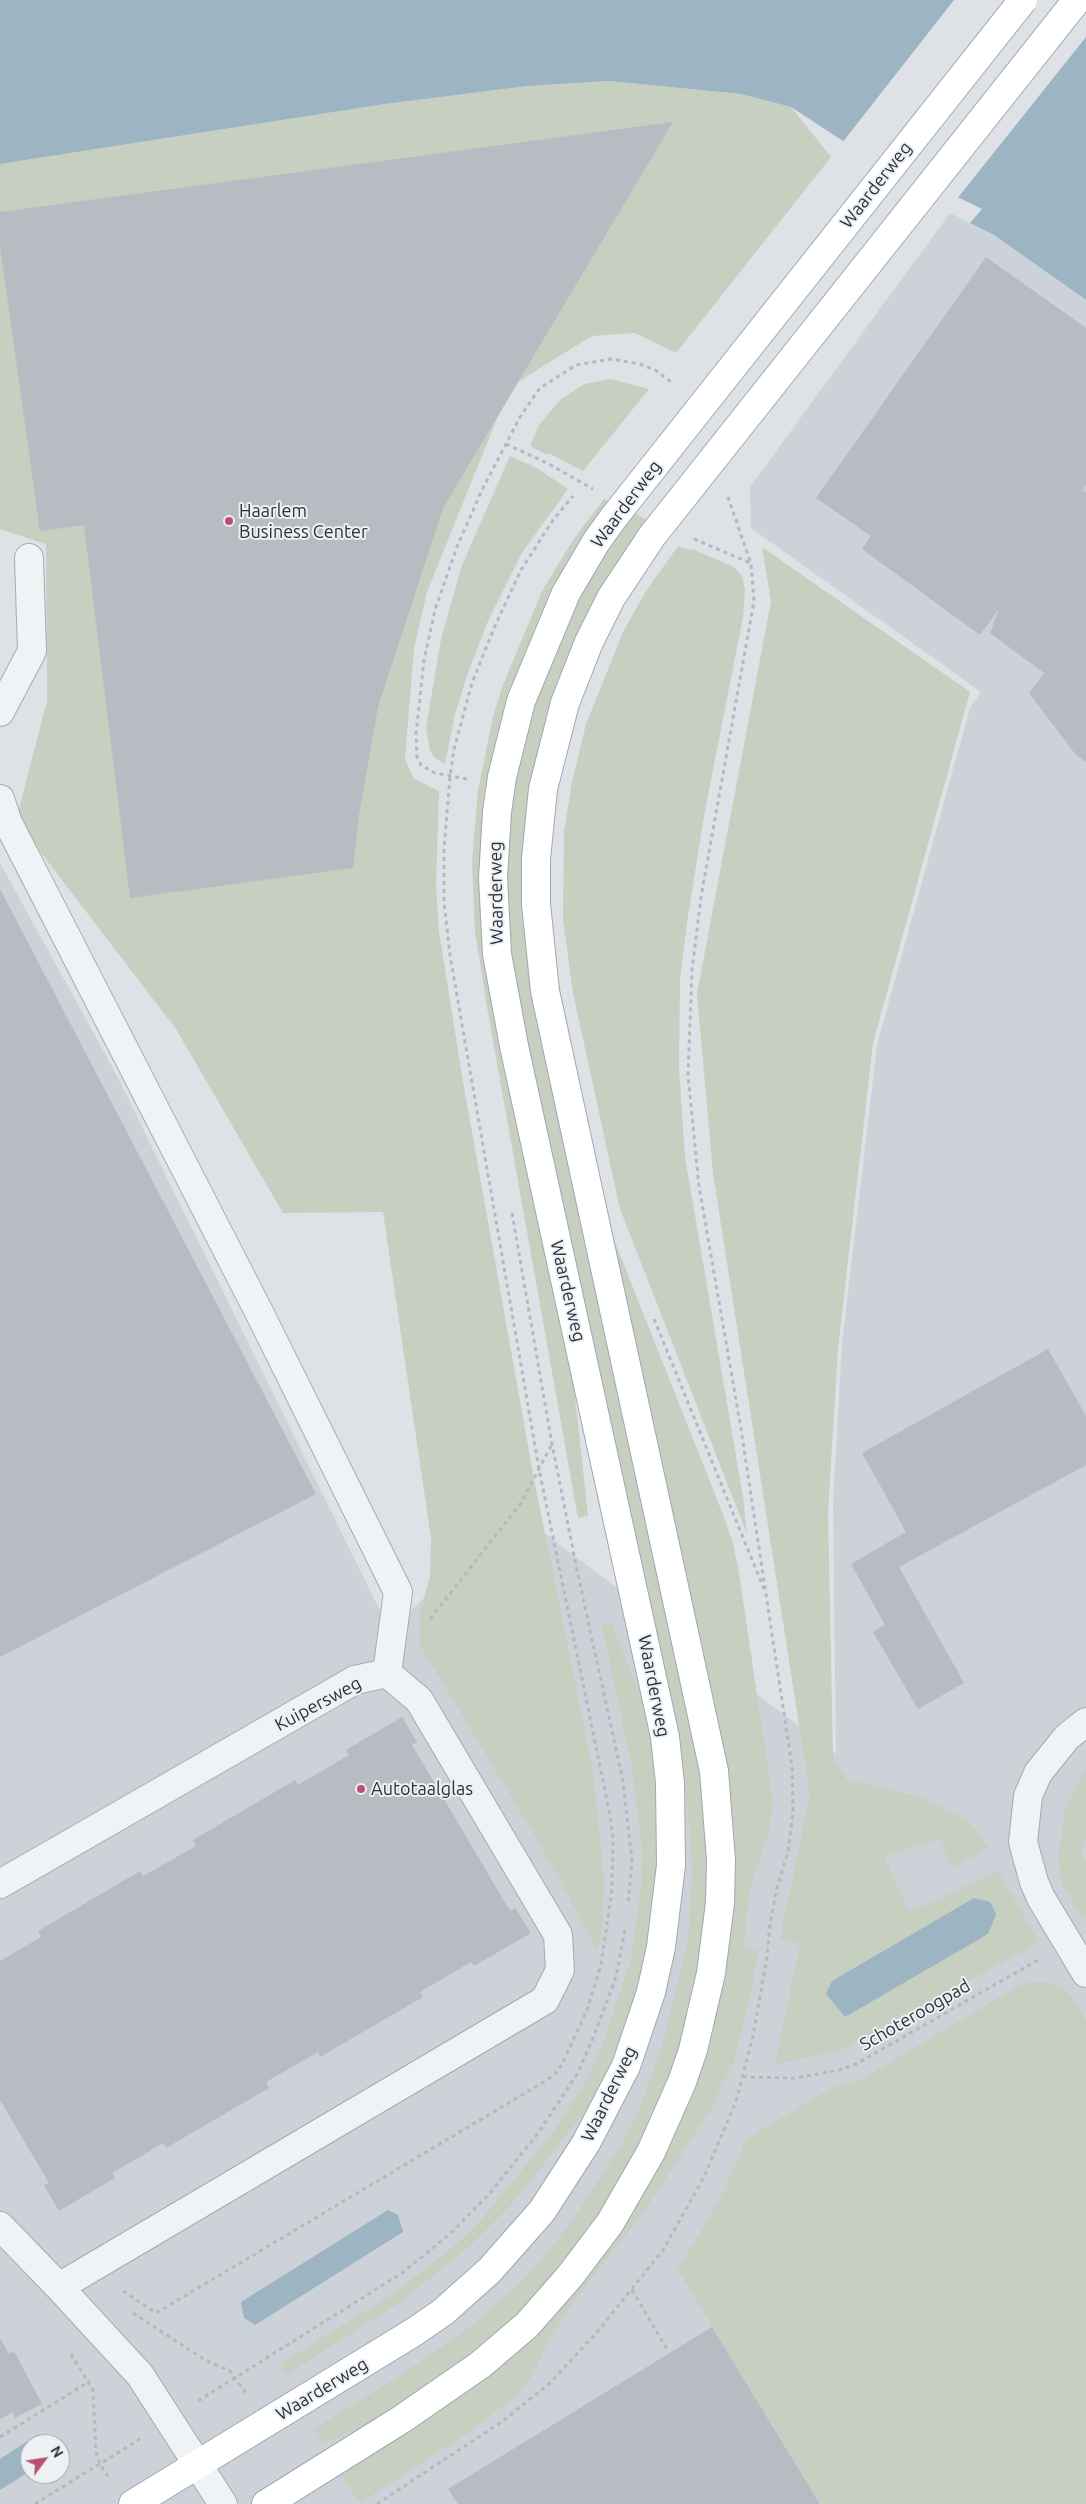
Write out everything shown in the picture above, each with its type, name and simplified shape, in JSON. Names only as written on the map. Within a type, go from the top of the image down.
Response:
[{"type":"main road","name":"Waarderweg","points":[[133,2504],[421,2327],[466,2292],[514,2245],[565,2178],[610,2098],[626,2066],[640,2029],[662,1947],[667,1908],[671,1836],[670,1782],[665,1737],[514,1046],[497,954],[493,878],[497,812],[502,777],[521,700],[566,593],[592,549],[614,517],[1023,0]]},
{"type":"main road","points":[[266,2504],[402,2419],[480,2365],[527,2325],[565,2283],[610,2223],[651,2152],[682,2082],[693,2050],[711,1973],[720,1903],[721,1860],[714,1771],[545,991],[536,904],[536,859],[543,789],[565,703],[589,642],[611,598],[652,536],[1077,0]]},
{"type":"street","points":[[0,712],[32,651],[28,558]]},
{"type":"street","points":[[0,800],[8,823],[255,1305],[398,1592],[387,1673],[419,1700],[558,1935],[560,1970],[545,2000],[59,2286]]},
{"type":"street","name":"Kuipersweg","points":[[0,1884],[355,1680],[387,1673]]},
{"type":"street","points":[[1086,1722],[1067,1737],[1038,1773],[1028,1796],[1023,1842],[1034,1882],[1067,1943],[1086,1973]]},
{"type":"street","points":[[0,2226],[59,2286],[140,2375],[223,2504]]},
{"type":"path","points":[[467,788],[468,779],[428,770],[417,757],[416,734],[424,660],[435,610],[457,547],[482,490],[520,417],[540,388],[576,364],[612,359],[640,364],[662,374],[679,389]]},
{"type":"path","points":[[506,444],[547,462],[596,492]]},
{"type":"path","points":[[377,2504],[489,2431],[532,2398],[570,2362],[632,2290],[663,2250],[685,2214],[704,2177],[743,2077],[760,2003],[776,1888],[788,1852],[793,1812],[792,1766],[741,1429],[699,1186],[688,1075],[692,970],[726,750],[752,623],[754,601],[750,564],[726,491]]},
{"type":"path","points":[[90,2268],[156,2313],[547,2080],[558,2071],[564,2060],[587,2010],[601,1965],[612,1889],[613,1839],[604,1778],[539,1470],[447,932],[444,850],[454,749],[472,683],[494,628],[529,557],[553,520],[572,496]]},
{"type":"path","points":[[691,538],[750,564]]},
{"type":"path","points":[[512,1209],[552,1444],[623,1781],[632,1860],[628,1906]]},
{"type":"path","points":[[652,1315],[766,1594]]},
{"type":"path","points":[[430,1620],[521,1503],[552,1444]]},
{"type":"path","points":[[35,2504],[402,2273],[451,2233],[490,2193],[539,2132],[577,2074],[592,2041],[616,1977],[626,1924]]},
{"type":"path","name":"Schoteroogpad","points":[[743,2077],[795,2078],[839,2070],[856,2064],[1067,1943]]},
{"type":"path","points":[[632,2290],[667,2349]]},
{"type":"path","points":[[128,2310],[205,2360],[230,2371],[236,2377]]},
{"type":"path","points":[[69,2349],[76,2364],[90,2381],[96,2401],[96,2452],[100,2464]]},
{"type":"path","points":[[0,2437],[90,2381]]},
{"type":"shaded area","points":[[950,213],[994,235],[1086,300],[1086,2504],[0,2504],[0,863],[115,1072],[390,1631],[514,1510],[836,1754],[833,1504],[842,1343],[877,1045],[970,708],[981,692],[751,528],[750,487]]},
{"type":"green space","points":[[609,81],[741,94],[791,107],[831,157],[676,353],[635,333],[592,336],[519,381],[498,416],[427,592],[414,648],[405,759],[414,779],[439,791],[436,885],[439,931],[462,1076],[533,1474],[593,1772],[604,1881],[601,1941],[597,1950],[543,1849],[420,1645],[420,1613],[430,1576],[431,1538],[383,1212],[283,1213],[176,1029],[16,820],[47,701],[46,544],[0,529],[0,164],[385,104],[528,86]]},
{"type":"green space","points":[[611,379],[649,389],[583,471],[530,446],[539,425],[560,400],[584,384]]},
{"type":"green space","points":[[510,456],[537,468],[568,489],[522,553],[488,621],[455,714],[445,764],[435,758],[430,751],[426,728],[441,639],[462,565]]},
{"type":"green space","points":[[604,499],[611,502],[487,802],[574,1388],[588,1516],[578,1518],[487,1007],[475,932],[472,862],[478,791],[493,716],[503,685],[542,591],[573,540]]},
{"type":"green space","points":[[633,511],[649,522],[526,837],[697,1745],[704,1796],[708,1889],[694,2004],[665,2092],[645,2137],[590,2230],[543,2289],[488,2342],[432,2385],[369,2424],[322,2444],[314,2429],[398,2377],[469,2328],[520,2283],[545,2256],[573,2220],[622,2143],[640,2107],[663,2044],[688,1942],[692,1871],[690,1830],[680,1747],[521,1019],[511,957],[506,891],[510,814],[516,775],[524,735],[538,690],[567,621],[595,566]]},
{"type":"green space","points":[[678,546],[689,550],[693,549],[734,567],[742,576],[745,590],[743,617],[704,816],[687,922],[680,980],[679,1068],[685,1157],[743,1497],[747,1534],[620,1209],[573,993],[563,920],[564,832],[572,782],[586,724],[623,632],[646,591]]},
{"type":"green space","points":[[762,547],[970,692],[873,1043],[838,1349],[828,1512],[833,1757],[847,1780],[923,1798],[969,1821],[989,1848],[952,1867],[939,1839],[884,1856],[909,1912],[999,1871],[1039,1943],[838,2051],[775,2064],[800,1944],[780,1939],[810,1795],[713,1173],[697,994],[771,601]]},
{"type":"green space","points":[[607,1222],[724,1517],[733,1543],[739,1573],[773,1803],[770,1828],[750,1889],[746,1919],[744,1947],[758,1951],[750,1998],[735,2059],[710,2111],[647,2207],[564,2314],[529,2380],[516,2396],[469,2432],[360,2503],[341,2475],[483,2379],[566,2302],[725,1964],[694,1617],[661,1459]]},
{"type":"green space","points":[[611,1622],[648,1716],[654,1746],[659,1824],[655,1901],[642,1977],[617,2057],[595,2099],[513,2203],[470,2246],[399,2303],[286,2375],[280,2364],[394,2293],[453,2247],[481,2220],[555,2130],[589,2076],[604,2041],[631,1959],[641,1887],[642,1849],[632,1767],[602,1625]]},
{"type":"green space","points":[[1086,1769],[1086,1837],[1080,1852],[1086,1862],[1086,1917],[1083,1919],[1062,1884],[1058,1857],[1065,1809]]},
{"type":"green space","points":[[1031,1982],[1046,1982],[1063,1988],[1073,1998],[1086,2020],[1086,2504],[821,2504],[678,2270],[722,2195],[747,2139],[830,2089],[864,2078],[1020,1985]]},
{"type":"water","points":[[0,0],[1086,0],[1086,300],[994,235],[970,223],[982,209],[843,141],[791,107],[741,94],[609,81],[528,86],[385,104],[0,164]]},
{"type":"water","points":[[974,1898],[990,1902],[994,1909],[996,1915],[988,1934],[845,2017],[826,1994],[832,1981]]},
{"type":"water","points":[[388,2210],[398,2215],[403,2232],[255,2325],[244,2318],[241,2302]]},
{"type":"water","points":[[20,2446],[20,2477],[0,2490],[0,2459]]},
{"type":"pier","points":[[954,0],[1086,0],[1086,37],[956,200],[842,143]]},
{"type":"building","points":[[673,122],[443,508],[378,707],[359,815],[353,868],[130,898],[84,525],[40,531],[0,246],[0,212]]},
{"type":"building","points":[[986,257],[1086,328],[1086,485],[1083,490],[1086,492],[1086,762],[1076,755],[1029,693],[1044,673],[990,633],[999,609],[980,635],[862,549],[871,536],[816,498]]},
{"type":"building","points":[[0,889],[316,1494],[0,1657]]},
{"type":"building","points":[[1048,1349],[1086,1416],[1086,1465],[899,1567],[964,1683],[918,1709],[873,1632],[885,1625],[851,1564],[906,1532],[862,1453]]},
{"type":"building","points":[[402,1717],[417,1742],[412,1745],[510,1911],[515,1908],[531,1933],[474,1966],[471,1962],[420,1992],[423,1997],[320,2057],[318,2052],[266,2082],[269,2088],[166,2148],[163,2143],[112,2173],[115,2178],[59,2211],[44,2185],[49,2183],[0,2100],[0,1961],[41,1937],[38,1931],[140,1871],[143,1876],[196,1846],[193,1840],[295,1780],[298,1785],[349,1755],[346,1750]]},
{"type":"building","points":[[712,2327],[820,2504],[458,2504],[448,2489]]},
{"type":"building","points":[[0,2338],[9,2354],[14,2351],[42,2404],[15,2418],[13,2412],[0,2419]]},
{"type":"place","name":"Haarlem Business Center","points":[[229,521]]},
{"type":"place","name":"Autotaalglas","points":[[361,1789]]}]
